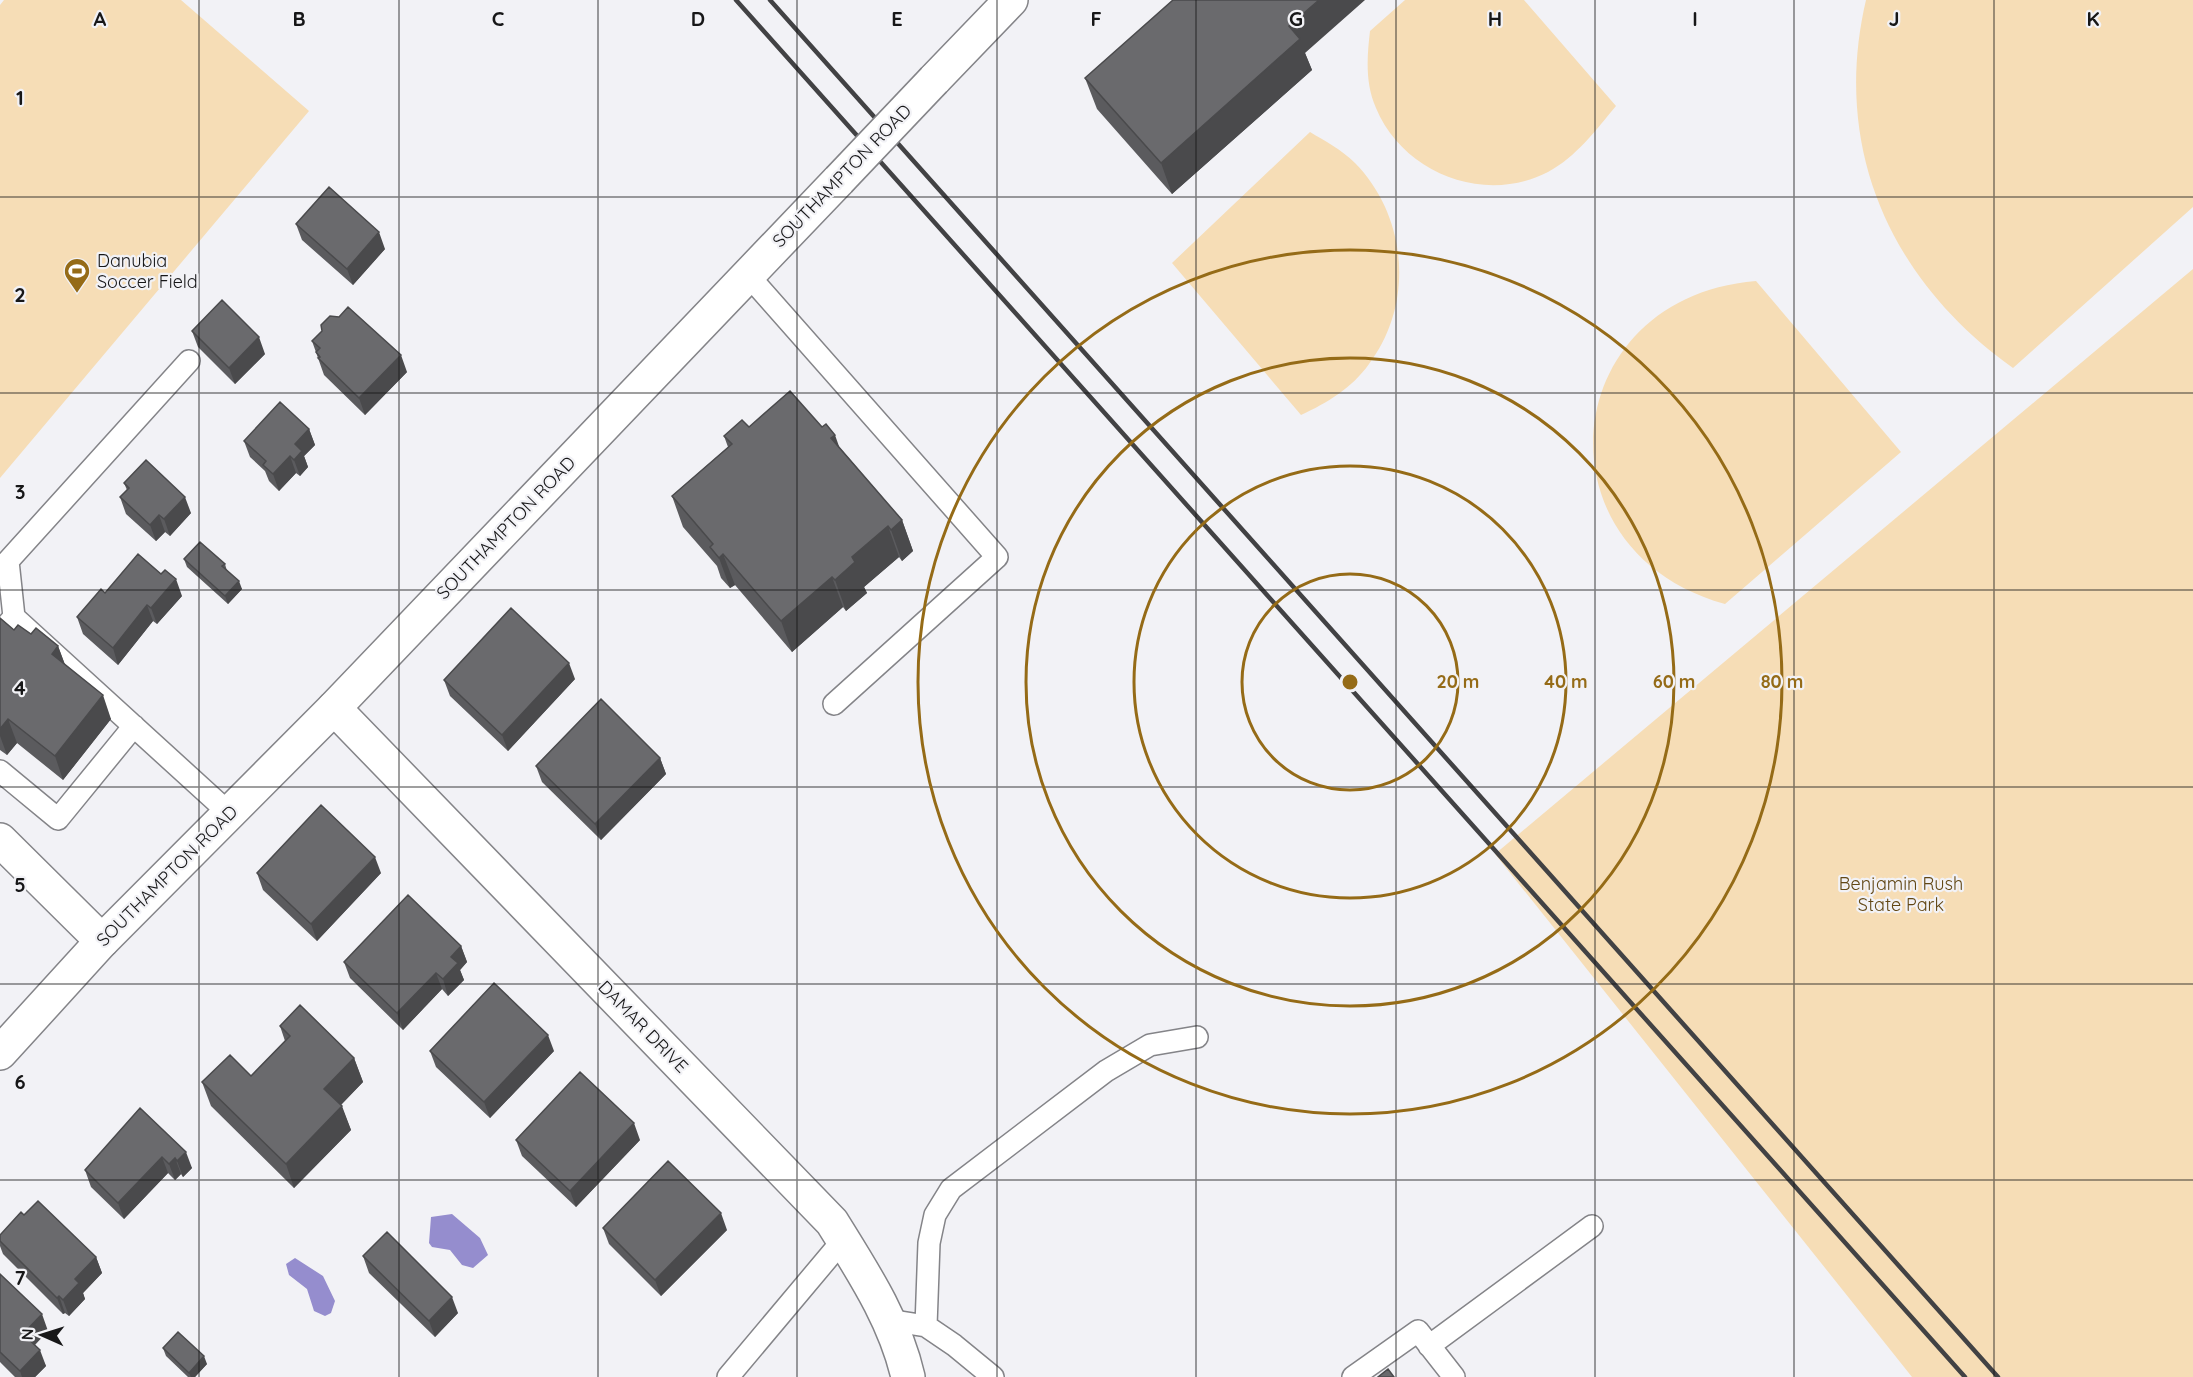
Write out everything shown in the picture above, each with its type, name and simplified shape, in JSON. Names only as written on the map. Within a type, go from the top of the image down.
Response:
[{"type":"street","name":"SOUTHAMPTON ROAD","points":[[0,1053],[102,941],[334,708],[1011,0]]},
{"type":"street","name":"DAMAR DRIVE","points":[[334,708],[832,1222],[874,1289],[902,1353],[908,1377]]},
{"type":"street","points":[[0,840],[102,941]]},
{"type":"lane","points":[[748,275],[998,557],[834,704]]},
{"type":"lane","points":[[189,361],[8,561],[7,625],[134,726],[229,813]]},
{"type":"lane","points":[[0,771],[58,819],[134,726]]},
{"type":"lane","points":[[926,1326],[929,1243],[935,1215],[951,1189],[1015,1138],[1115,1066],[1149,1045],[1197,1037]]},
{"type":"lane","points":[[1430,1346],[1592,1226]]},
{"type":"lane","points":[[728,1377],[843,1240]]},
{"type":"lane","points":[[888,1320],[926,1326],[954,1345],[993,1377]]},
{"type":"lane","points":[[1353,1377],[1418,1331],[1454,1377]]},
{"type":"green space","name":"Danubia Soccer Field","points":[[4,0],[181,0],[309,111],[0,478],[0,5]]},
{"type":"green space","points":[[1405,0],[1524,0],[1616,106],[1568,159],[1548,172],[1523,181],[1498,185],[1473,183],[1448,177],[1425,166],[1405,150],[1389,131],[1372,99],[1368,80],[1370,31]]},
{"type":"green space","points":[[1866,0],[2193,0],[2193,207],[2013,368],[1970,333],[1934,295],[1904,253],[1881,207],[1865,159],[1857,108],[1857,55]]},
{"type":"green space","points":[[1310,132],[1350,158],[1372,184],[1386,208],[1399,260],[1394,314],[1384,340],[1369,364],[1338,394],[1301,415],[1172,263]]},
{"type":"green space","name":"Benjamin Rush State Park","points":[[2193,269],[2193,1377],[1912,1377],[1495,854]]},
{"type":"green space","points":[[1756,281],[1901,452],[1725,604],[1663,576],[1621,533],[1598,483],[1594,429],[1608,376],[1640,331],[1690,297]]},
{"type":"shaded area","points":[[452,1214],[480,1238],[488,1255],[473,1268],[462,1265],[450,1250],[432,1247],[429,1243],[431,1217]]},
{"type":"shaded area","points":[[295,1258],[323,1276],[335,1301],[331,1313],[325,1316],[314,1311],[307,1289],[289,1275],[286,1264]]},
{"type":"building","points":[[1173,0],[1319,0],[1289,26],[1300,39],[1161,163],[1085,78]]},
{"type":"building","points":[[329,187],[379,232],[347,269],[296,224]]},
{"type":"building","points":[[222,300],[259,337],[229,368],[192,331]]},
{"type":"building","points":[[348,307],[401,355],[359,398],[318,358],[320,357],[316,352],[320,348],[312,341],[322,331],[321,325],[330,316],[339,317]]},
{"type":"building","points":[[790,391],[822,427],[826,424],[835,435],[831,438],[902,520],[891,530],[888,526],[852,557],[855,562],[835,580],[832,577],[781,621],[723,554],[719,558],[710,547],[713,544],[672,496],[732,444],[724,436],[742,420],[749,427]]},
{"type":"building","points":[[280,402],[309,429],[295,444],[302,451],[294,460],[290,456],[273,474],[263,465],[266,461],[244,441]]},
{"type":"building","points":[[146,460],[185,497],[164,519],[159,515],[150,525],[120,497],[129,488],[124,483]]},
{"type":"building","points":[[200,542],[225,564],[222,566],[239,581],[225,596],[184,559]]},
{"type":"building","points":[[138,554],[161,574],[165,570],[176,579],[151,608],[147,605],[113,648],[77,617],[101,589],[105,593]]},
{"type":"building","points":[[511,608],[569,663],[502,735],[444,680]]},
{"type":"building","points":[[0,618],[14,630],[18,625],[31,634],[36,628],[58,646],[52,654],[103,695],[55,756],[8,719],[0,729]]},
{"type":"building","points":[[601,699],[660,758],[595,824],[536,766]]},
{"type":"building","points":[[321,805],[375,857],[311,924],[257,873]]},
{"type":"building","points":[[408,895],[461,946],[451,957],[458,963],[443,979],[436,973],[397,1013],[344,962]]},
{"type":"building","points":[[494,983],[548,1035],[484,1102],[430,1051]]},
{"type":"building","points":[[300,1005],[354,1058],[324,1089],[342,1106],[286,1164],[202,1082],[230,1055],[251,1076],[290,1036],[280,1026]]},
{"type":"building","points":[[580,1072],[634,1123],[570,1191],[516,1140]]},
{"type":"building","points":[[140,1108],[186,1152],[177,1161],[175,1158],[169,1164],[162,1157],[118,1203],[85,1170]]},
{"type":"building","points":[[668,1161],[721,1213],[655,1280],[603,1228]]},
{"type":"building","points":[[38,1201],[96,1257],[75,1279],[79,1283],[63,1300],[59,1296],[57,1298],[0,1241],[0,1235],[21,1212],[24,1215]]},
{"type":"building","points":[[387,1232],[452,1297],[429,1321],[363,1256]]},
{"type":"building","points":[[0,1274],[42,1314],[23,1334],[40,1350],[20,1371],[0,1352]]},
{"type":"building","points":[[178,1332],[204,1356],[189,1373],[163,1348]]},
{"type":"building","points":[[1388,1369],[1394,1377],[1378,1377]]},
{"type":"railway","points":[[736,0],[1965,1377]]},
{"type":"railway","points":[[770,0],[1998,1377]]},
{"type":"place","name":"Danubia Soccer Field","points":[[77,294]]}]
